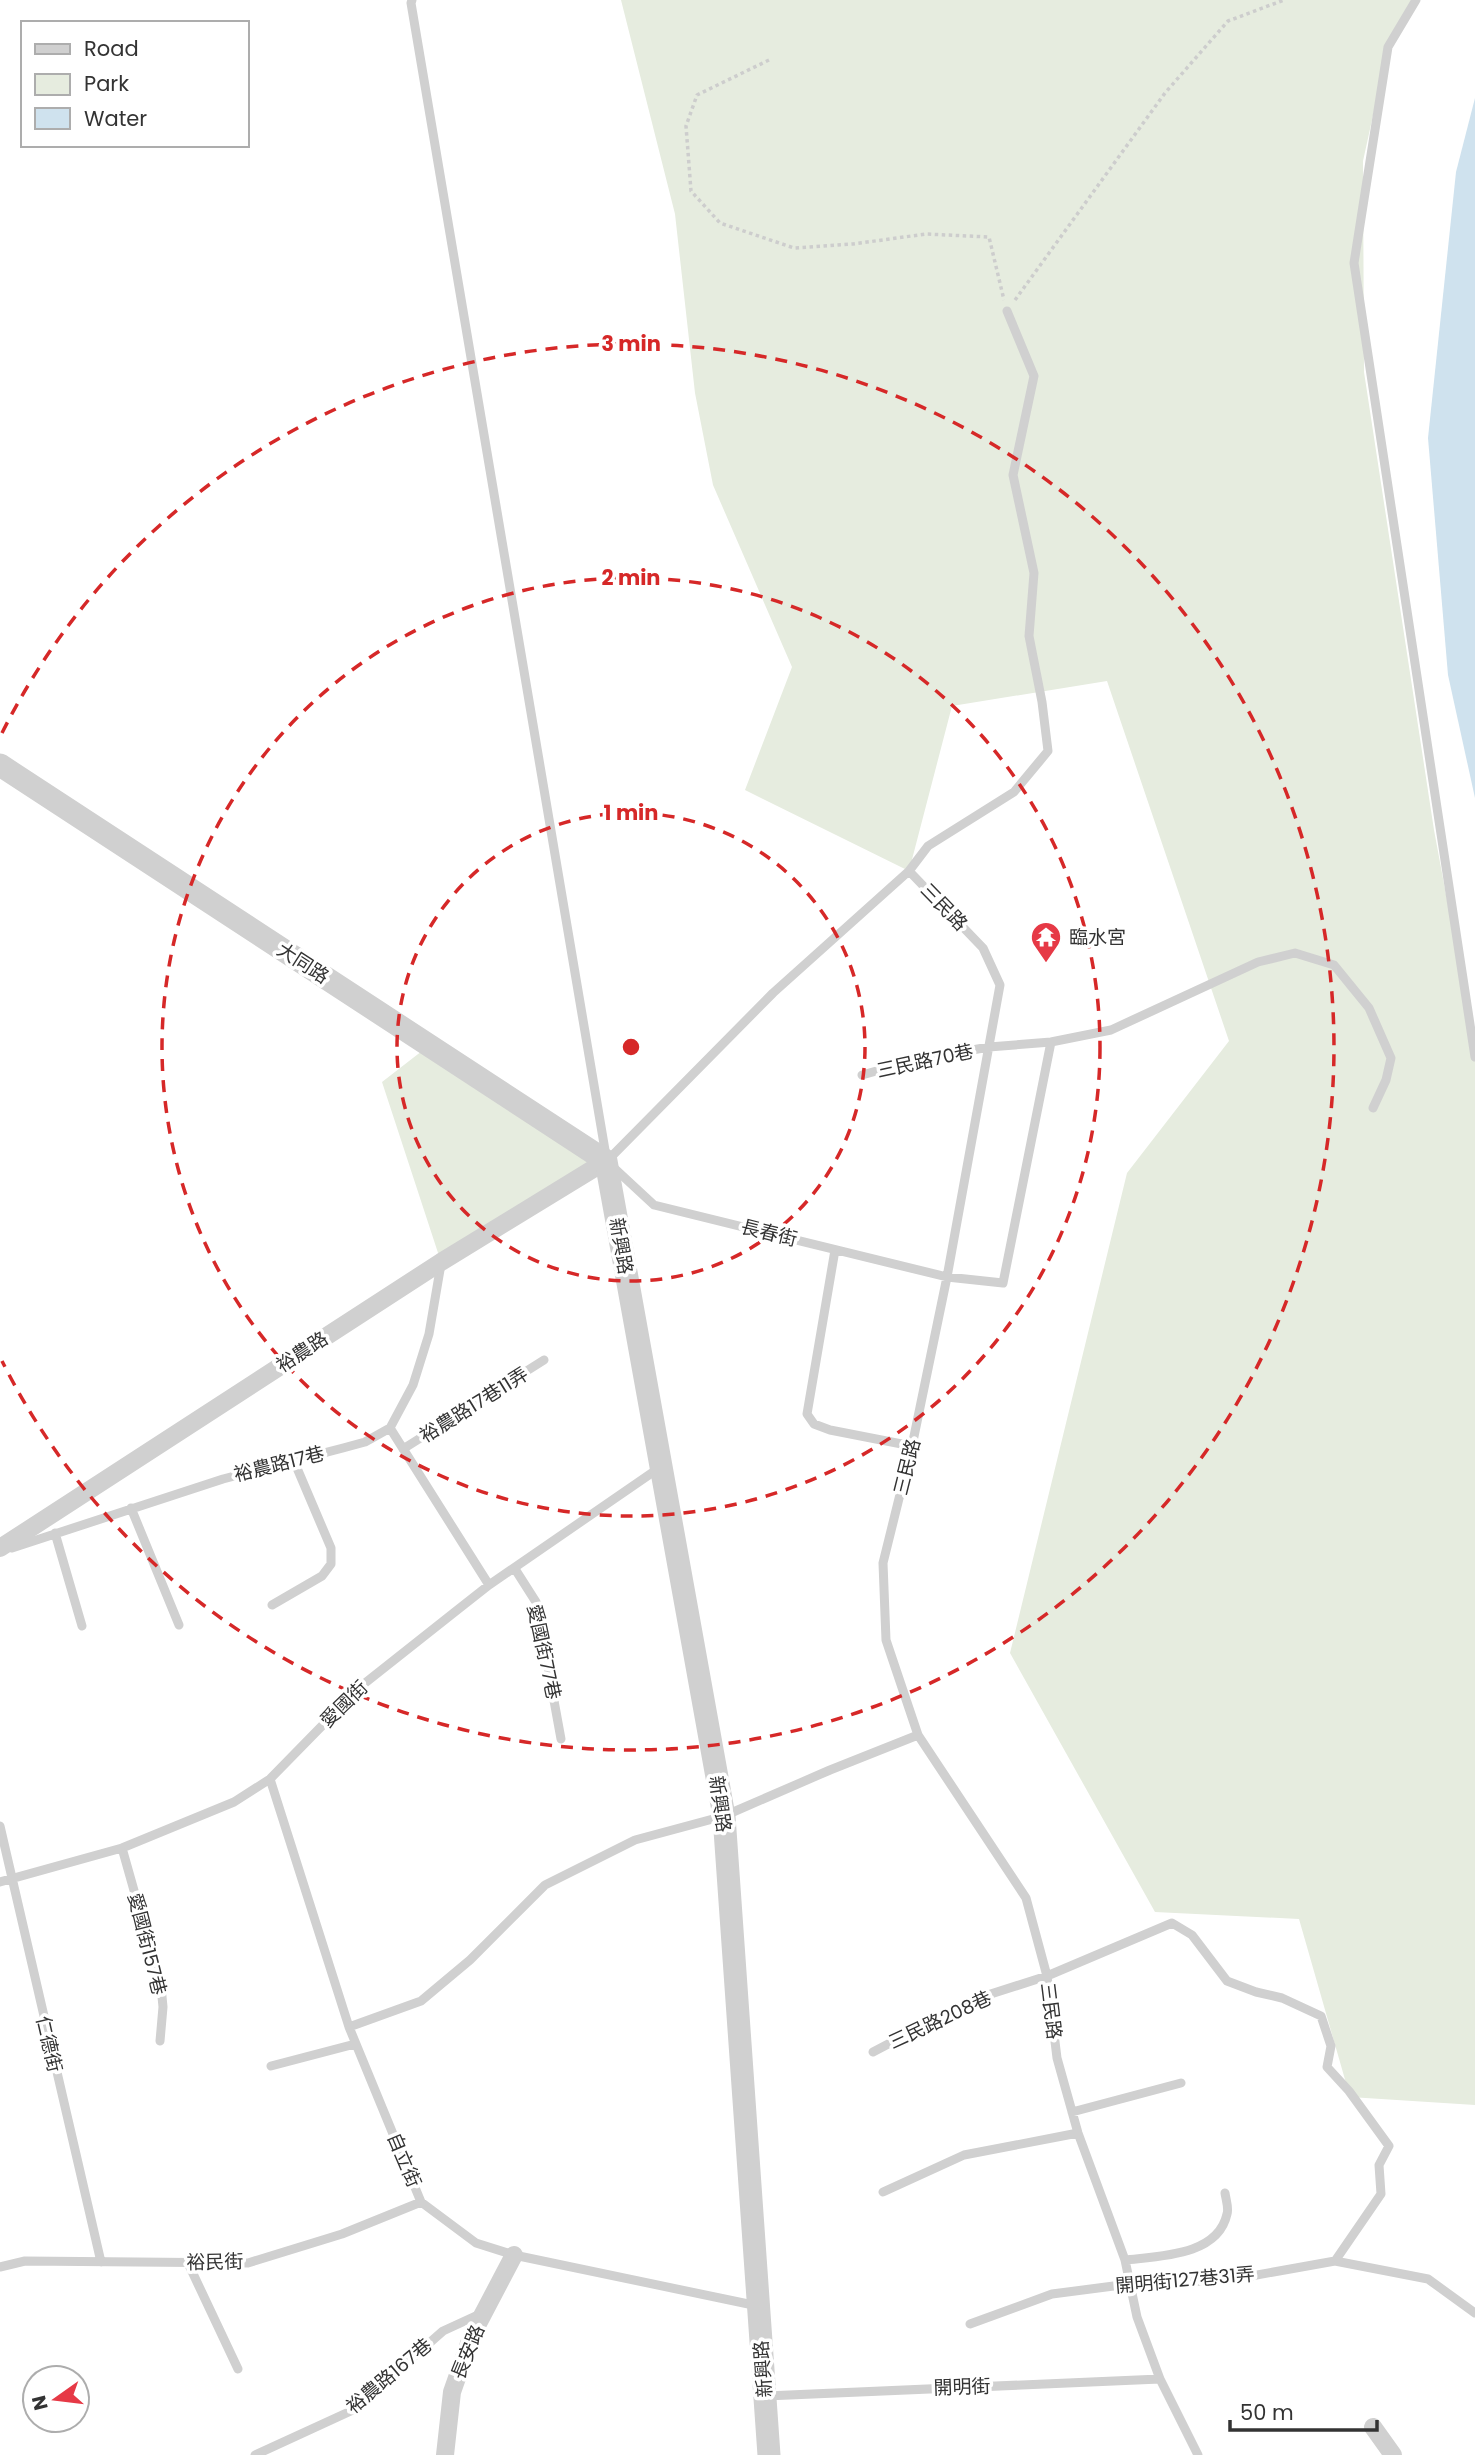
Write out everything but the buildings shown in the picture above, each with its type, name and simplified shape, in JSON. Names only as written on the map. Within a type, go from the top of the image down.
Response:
[{"type":"street","name":"大同路","points":[[0,765],[606,1161]]},
{"type":"street","name":"裕農路","points":[[0,1550],[441,1262],[606,1161]]},
{"type":"street","name":"新興路","points":[[606,1161],[724,1816],[769,2455]]},
{"type":"street","name":"長安路","points":[[445,2455],[452,2392],[472,2334],[514,2255]]},
{"type":"street","points":[[1373,2427],[1393,2455]]},
{"type":"lane","points":[[412,0],[606,1161]]},
{"type":"lane","points":[[1416,0],[1388,47],[1354,263],[1475,1057]]},
{"type":"lane","points":[[909,871],[928,846],[1014,792],[1048,751],[1029,636],[1034,573],[1013,475],[1034,376],[1007,311]]},
{"type":"lane","name":"三民路","points":[[606,1161],[773,993],[909,871],[984,947],[999,985],[947,1277],[912,1446],[883,1563],[886,1640],[918,1735],[1026,1898],[1047,1976],[1057,2058],[1077,2133],[1125,2260],[1137,2317],[1160,2379],[1198,2455]]},
{"type":"lane","name":"三民路70巷","points":[[862,1075],[916,1060],[989,1047],[1051,1042],[1111,1030],[1258,962],[1295,953],[1334,965],[1369,1007],[1391,1058],[1386,1080],[1373,1108]]},
{"type":"lane","name":"長春街","points":[[606,1161],[653,1205],[947,1277],[1003,1283],[1051,1042]]},
{"type":"lane","points":[[835,1250],[807,1414],[814,1424],[830,1430],[912,1446]]},
{"type":"lane","points":[[390,1428],[413,1385],[429,1334],[441,1262]]},
{"type":"lane","name":"裕農路17巷11弄","points":[[403,1449],[544,1360]]},
{"type":"lane","name":"裕農路17巷11弄","points":[[390,1428],[489,1585]]},
{"type":"lane","name":"裕農路17巷","points":[[0,1550],[223,1479],[365,1441],[390,1428]]},
{"type":"lane","points":[[272,1605],[322,1576],[331,1564],[331,1548],[294,1461]]},
{"type":"lane","name":"愛國街","points":[[0,1882],[122,1848],[234,1802],[270,1779],[360,1687],[489,1585],[660,1467]]},
{"type":"lane","points":[[131,1508],[178,1625]]},
{"type":"lane","points":[[55,1533],[82,1626]]},
{"type":"lane","name":"愛國街77巷","points":[[515,1569],[536,1602],[561,1739]]},
{"type":"lane","points":[[349,2027],[421,2001],[470,1960],[545,1885],[635,1840],[724,1816],[918,1735]]},
{"type":"lane","name":"自立街","points":[[270,1779],[355,2044],[421,2202],[476,2243],[514,2255],[759,2306]]},
{"type":"lane","name":"仁德街","points":[[0,1826],[101,2262]]},
{"type":"lane","name":"愛國街157巷","points":[[122,1848],[161,1986],[163,2007],[160,2041]]},
{"type":"lane","name":"三民路208巷","points":[[873,2052],[972,2000],[1047,1976],[1172,1923],[1192,1936],[1227,1981],[1256,1993],[1282,1998],[1321,2016],[1331,2046],[1327,2067],[1349,2091],[1389,2146],[1379,2165],[1381,2193],[1335,2261]]},
{"type":"lane","points":[[271,2066],[355,2044]]},
{"type":"lane","points":[[1072,2112],[1181,2083]]},
{"type":"lane","points":[[883,2192],[964,2155],[1077,2133]]},
{"type":"lane","points":[[1125,2260],[1188,2252],[1220,2233],[1228,2213],[1225,2193]]},
{"type":"lane","name":"裕民街","points":[[0,2267],[25,2261],[248,2263],[342,2234],[421,2202]]},
{"type":"lane","name":"開明街127巷31弄","points":[[970,2324],[1052,2294],[1129,2284],[1229,2280],[1335,2261],[1428,2279],[1475,2313]]},
{"type":"lane","points":[[188,2263],[238,2369]]},
{"type":"lane","name":"裕農路167巷","points":[[255,2455],[353,2410],[443,2332],[484,2312]]},
{"type":"lane","name":"開明街","points":[[764,2396],[1160,2379]]},
{"type":"path","points":[[1007,311],[1165,93],[1228,21],[1284,0]]},
{"type":"path","points":[[769,60],[697,95],[686,126],[691,191],[720,223],[794,248],[853,244],[926,234],[989,237],[1007,311]]},
{"type":"green space","points":[[621,0],[1414,0],[1388,47],[1363,161],[1364,372],[1434,830],[1475,1051],[1475,2105],[1350,2097],[1299,1919],[1155,1912],[1010,1653],[1127,1173],[1229,1041],[1107,681],[952,706],[909,871],[745,790],[792,667],[713,485],[695,393],[675,214]]},
{"type":"green space","points":[[431,1044],[600,1160],[441,1262],[382,1082]]},
{"type":"water","points":[[1475,98],[1475,798],[1448,675],[1428,438],[1456,172]]},
{"type":"place","name":"臨水宮","points":[[1046,964]]}]
